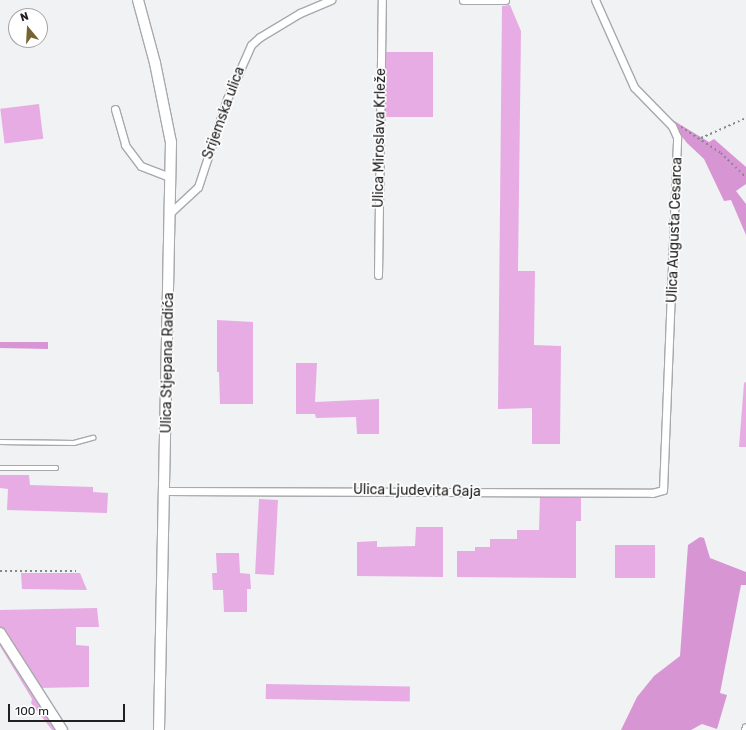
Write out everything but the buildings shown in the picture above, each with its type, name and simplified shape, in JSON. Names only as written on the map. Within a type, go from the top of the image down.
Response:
[{"type":"street","name":"Ulica Stjepana Radića","points":[[138,0],[155,63],[171,142],[159,730]]},
{"type":"street","name":"Srijemska ulica","points":[[170,214],[198,187],[227,99],[251,45],[260,37],[300,13],[331,0]]},
{"type":"street","name":"Ulica Miroslava Krleže","points":[[378,276],[382,0]]},
{"type":"street","points":[[463,0],[505,0]]},
{"type":"street","name":"Ulica Augusta Cesarca","points":[[595,0],[634,87],[670,124],[677,136],[679,147],[664,484]]},
{"type":"street","points":[[115,109],[125,145],[142,166],[170,177]]},
{"type":"street","name":"Ulica Ljudevita Gaja","points":[[165,491],[652,493],[663,490],[664,484]]},
{"type":"street","points":[[0,633],[62,730]]},
{"type":"lane","points":[[0,442],[74,443],[93,438]]},
{"type":"lane","points":[[0,468],[56,468]]},
{"type":"path","points":[[701,138],[746,118]]},
{"type":"path","points":[[670,124],[680,126],[701,138],[746,176]]},
{"type":"path","points":[[0,571],[76,571]]},
{"type":"shaded area","points":[[510,5],[521,31],[518,271],[535,271],[534,345],[561,346],[560,444],[532,444],[532,408],[498,409],[502,6]]},
{"type":"shaded area","points":[[383,52],[433,52],[433,117],[383,117]]},
{"type":"shaded area","points":[[39,104],[43,139],[5,143],[0,109]]},
{"type":"shaded area","points":[[666,116],[709,142],[714,139],[746,167],[746,184],[736,191],[746,204],[746,235],[731,200],[724,201],[704,159],[687,143]]},
{"type":"shaded area","points":[[217,320],[253,322],[253,404],[220,404],[219,372],[217,372]]},
{"type":"shaded area","points":[[0,342],[48,342],[48,349],[0,348]]},
{"type":"shaded area","points":[[296,363],[317,363],[315,402],[379,399],[379,434],[357,434],[356,417],[316,418],[315,414],[296,414]]},
{"type":"shaded area","points":[[746,382],[746,447],[739,447],[744,383]]},
{"type":"shaded area","points":[[0,475],[29,475],[30,485],[93,487],[93,492],[108,493],[107,513],[7,510],[8,489],[0,488]]},
{"type":"shaded area","points":[[581,496],[581,521],[576,521],[576,578],[457,577],[457,551],[475,551],[475,547],[490,547],[490,539],[517,539],[517,530],[539,530],[540,497]]},
{"type":"shaded area","points":[[259,499],[278,500],[274,575],[255,574]]},
{"type":"shaded area","points":[[416,527],[443,527],[443,577],[357,576],[357,542],[377,541],[377,547],[415,546]]},
{"type":"shaded area","points":[[700,537],[704,538],[710,558],[746,572],[746,585],[741,585],[720,693],[727,695],[717,729],[702,724],[691,730],[621,730],[637,697],[654,676],[680,656],[688,545]]},
{"type":"shaded area","points":[[615,545],[655,545],[655,578],[615,578]]},
{"type":"shaded area","points":[[216,553],[239,553],[240,573],[250,574],[251,589],[247,589],[247,612],[224,612],[223,590],[213,590],[212,573],[217,573]]},
{"type":"shaded area","points":[[21,573],[80,573],[87,590],[22,589]]},
{"type":"shaded area","points":[[97,608],[99,627],[76,627],[76,645],[89,646],[89,687],[39,688],[0,628],[0,610]]},
{"type":"shaded area","points":[[0,642],[57,730],[52,730],[31,703],[32,699],[0,646]]},
{"type":"shaded area","points":[[266,684],[410,687],[410,702],[266,699]]}]
